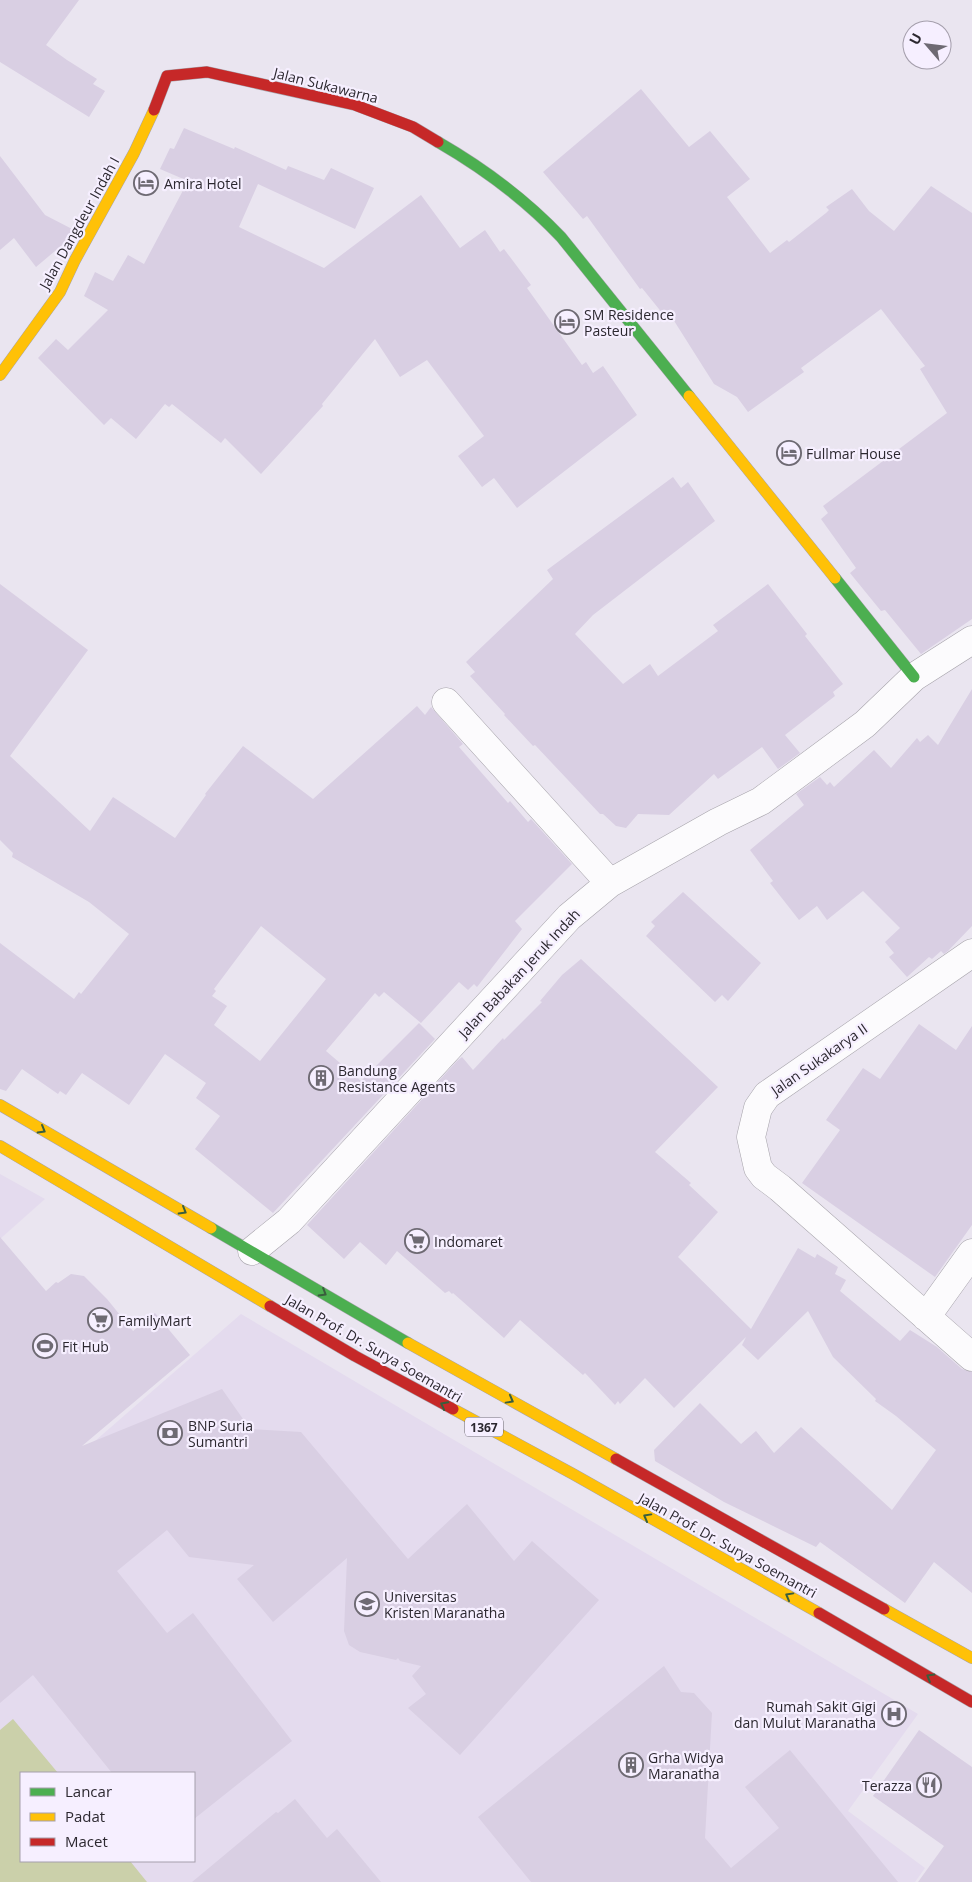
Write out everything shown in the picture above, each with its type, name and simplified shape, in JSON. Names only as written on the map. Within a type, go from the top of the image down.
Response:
[{"type":"main road","name":"Jalan Sukawarna","points":[[167,76],[207,72],[355,105],[413,127],[468,159],[522,200],[562,237],[914,677]]},
{"type":"main road","name":"Jalan Dangdeur Indah I","points":[[0,375],[60,292],[75,260],[134,153],[153,114],[167,76]]},
{"type":"main road","name":"Jalan Prof. Dr. Surya Soemantri","points":[[0,1105],[374,1324],[972,1658]]},
{"type":"main road","name":"Jalan Prof. Dr. Surya Soemantri","points":[[0,1146],[355,1356],[573,1474],[879,1646],[972,1702]]},
{"type":"street","name":"Jalan Babakan Jeruk Indah","points":[[252,1251],[289,1221],[569,917],[610,883],[718,822],[761,801],[789,782],[865,724],[914,677],[972,640]]},
{"type":"street","points":[[446,702],[610,883]]},
{"type":"street","name":"Jalan Sukakarya II","points":[[972,953],[767,1095],[758,1108],[751,1136],[758,1168],[764,1176],[972,1357]]},
{"type":"street","points":[[926,1317],[972,1253]]},
{"type":"shaded area","points":[[0,1174],[45,1199],[0,1239]]},
{"type":"shaded area","name":"Universitas Kristen Maranatha","points":[[241,1314],[918,1714],[848,1811],[925,1868],[915,1882],[0,1882],[0,1518],[3,1521]]},
{"type":"green space","points":[[13,1719],[57,1772],[20,1772],[20,1862],[131,1862],[147,1882],[0,1882],[0,1730]]},
{"type":"building","points":[[0,0],[79,0],[46,45],[97,79],[93,84],[105,91],[89,117],[0,62]]},
{"type":"building","points":[[641,89],[689,147],[710,131],[750,179],[727,197],[770,253],[787,240],[789,242],[826,213],[829,210],[826,207],[852,189],[869,211],[894,231],[931,186],[972,213],[972,619],[921,654],[885,610],[881,611],[850,573],[856,568],[821,519],[828,513],[823,506],[947,413],[920,369],[925,366],[881,309],[801,368],[804,372],[748,412],[737,397],[714,384],[671,316],[667,319],[642,288],[640,289],[587,216],[583,219],[543,172]]},
{"type":"building","points":[[184,128],[234,149],[235,147],[286,170],[288,166],[324,180],[331,168],[374,188],[355,229],[258,184],[239,227],[324,268],[421,195],[460,248],[485,230],[500,252],[504,249],[531,285],[527,288],[582,365],[586,362],[593,373],[603,366],[637,415],[517,508],[494,478],[482,487],[458,456],[484,436],[427,360],[400,377],[375,339],[322,404],[323,406],[261,474],[225,438],[221,443],[172,404],[169,407],[165,404],[136,439],[111,418],[104,425],[38,358],[56,339],[68,350],[108,310],[84,296],[95,272],[113,281],[128,255],[144,264],[188,181],[160,169],[170,148],[174,149]]},
{"type":"building","points":[[0,156],[45,215],[74,230],[68,240],[36,267],[14,238],[0,250]]},
{"type":"building","points":[[673,477],[681,488],[688,482],[715,521],[593,615],[575,634],[623,684],[650,664],[658,676],[718,631],[713,625],[768,584],[807,634],[805,636],[843,684],[833,692],[835,696],[785,735],[800,753],[778,769],[762,747],[718,779],[714,774],[669,815],[638,814],[626,828],[616,826],[603,814],[600,814],[535,745],[533,746],[470,676],[475,672],[466,662],[553,579],[547,570]]},
{"type":"building","points":[[0,584],[88,650],[10,756],[90,831],[113,797],[175,838],[205,794],[243,746],[313,799],[417,706],[425,715],[431,707],[463,744],[459,747],[508,803],[510,801],[528,822],[531,819],[572,864],[515,921],[522,929],[477,987],[474,984],[468,990],[459,982],[421,1023],[384,992],[379,997],[375,993],[326,1051],[361,1081],[419,1023],[435,1039],[273,1213],[195,1149],[220,1116],[196,1098],[206,1083],[165,1054],[129,1105],[82,1073],[66,1095],[60,1091],[58,1094],[22,1069],[6,1091],[0,1089],[0,943],[74,999],[79,992],[81,994],[129,934],[89,902],[12,857],[13,853],[0,840]],"holes":[[[261,926],[326,979],[260,1061],[214,1025],[227,1006],[212,996],[216,991],[214,989]]]},
{"type":"building","points":[[972,689],[972,926],[948,951],[944,954],[941,951],[932,959],[929,957],[907,977],[889,957],[894,953],[885,942],[900,928],[863,891],[827,920],[817,906],[799,920],[770,883],[773,881],[750,850],[804,805],[796,794],[820,777],[827,785],[830,782],[834,787],[874,750],[891,768],[917,738],[920,742],[928,735],[938,745]]},
{"type":"building","points":[[683,892],[761,963],[728,1001],[722,995],[715,1002],[646,936],[655,926],[651,922]]},
{"type":"building","points":[[581,959],[718,1087],[655,1152],[691,1183],[689,1185],[718,1212],[678,1257],[751,1329],[798,1248],[815,1258],[817,1254],[838,1267],[835,1274],[846,1280],[840,1291],[900,1341],[910,1330],[937,1347],[962,1369],[972,1372],[972,1593],[934,1562],[905,1603],[820,1542],[816,1547],[724,1502],[655,1461],[654,1450],[700,1403],[741,1444],[756,1431],[774,1453],[801,1427],[892,1510],[936,1450],[875,1401],[876,1399],[833,1357],[808,1311],[758,1360],[742,1345],[746,1337],[674,1408],[645,1378],[620,1404],[618,1401],[615,1405],[585,1373],[583,1375],[520,1320],[504,1338],[453,1293],[449,1291],[445,1293],[397,1251],[386,1265],[360,1242],[344,1259],[307,1225],[457,1061],[462,1057],[473,1070],[503,1038],[504,1040],[542,1002],[540,1001],[562,975]]},
{"type":"building","points":[[919,1024],[956,1050],[972,1026],[972,1225],[935,1277],[802,1183],[840,1130],[826,1120],[863,1068],[880,1079]]},
{"type":"building","points":[[0,1237],[46,1291],[56,1282],[58,1283],[71,1274],[84,1276],[107,1299],[133,1331],[155,1313],[190,1355],[82,1446],[222,1389],[250,1429],[301,1432],[408,1559],[467,1504],[514,1561],[532,1541],[599,1600],[460,1755],[408,1708],[426,1694],[412,1676],[421,1666],[400,1661],[398,1658],[396,1660],[360,1652],[349,1645],[344,1631],[347,1558],[273,1622],[237,1579],[254,1565],[189,1557],[167,1530],[117,1571],[167,1633],[193,1613],[292,1741],[195,1818],[195,1772],[111,1772],[33,1675],[0,1703]]},
{"type":"building","name":"Grha Widya Maranatha","points":[[664,1666],[681,1692],[694,1693],[712,1713],[705,1838],[731,1868],[779,1828],[745,1787],[790,1750],[898,1882],[531,1882],[478,1817]]},
{"type":"building","points":[[919,1730],[972,1767],[972,1882],[918,1882],[944,1846],[873,1796]]},
{"type":"building","points":[[295,1799],[327,1838],[337,1829],[381,1882],[192,1882],[276,1812],[278,1813]]},
{"type":"traffic: fast","points":[[438,142],[471,162],[503,185],[561,237],[689,396]]},
{"type":"traffic: fast","points":[[835,578],[914,677]]},
{"type":"traffic: fast","points":[[211,1228],[408,1343]]},
{"type":"traffic: slow","points":[[0,375],[60,292],[75,260],[134,153],[154,110]]},
{"type":"traffic: slow","points":[[689,396],[835,578]]},
{"type":"traffic: slow","points":[[0,1105],[211,1228]]},
{"type":"traffic: slow","points":[[0,1146],[270,1306]]},
{"type":"traffic: slow","points":[[408,1343],[616,1459]]},
{"type":"traffic: slow","points":[[453,1409],[573,1474],[819,1613]]},
{"type":"traffic: slow","points":[[884,1609],[972,1658]]},
{"type":"traffic: jam","points":[[154,110],[167,76],[207,72],[355,105],[413,127],[438,142]]},
{"type":"traffic: jam","points":[[270,1306],[355,1356],[453,1409]]},
{"type":"traffic: jam","points":[[616,1459],[884,1609]]},
{"type":"traffic: jam","points":[[819,1613],[972,1702]]},
{"type":"place","name":"Amira Hotel","points":[[146,183]]},
{"type":"place","name":"SM Residence Pasteur","points":[[567,322]]},
{"type":"place","name":"Fullmar House","points":[[789,453]]},
{"type":"place","name":"Bandung Resistance Agents","points":[[321,1078]]},
{"type":"place","name":"Indomaret","points":[[417,1241]]},
{"type":"place","name":"FamilyMart","points":[[100,1320]]},
{"type":"place","name":"Fit Hub","points":[[45,1346]]},
{"type":"place","name":"BNP Suria Sumantri","points":[[170,1433]]},
{"type":"place","name":"Universitas Kristen Maranatha","points":[[367,1604]]},
{"type":"place","name":"Rumah Sakit Gigi dan Mulut Maranatha","points":[[894,1714]]},
{"type":"place","name":"Grha Widya Maranatha","points":[[631,1765]]},
{"type":"place","name":"Terazza","points":[[929,1785]]}]
